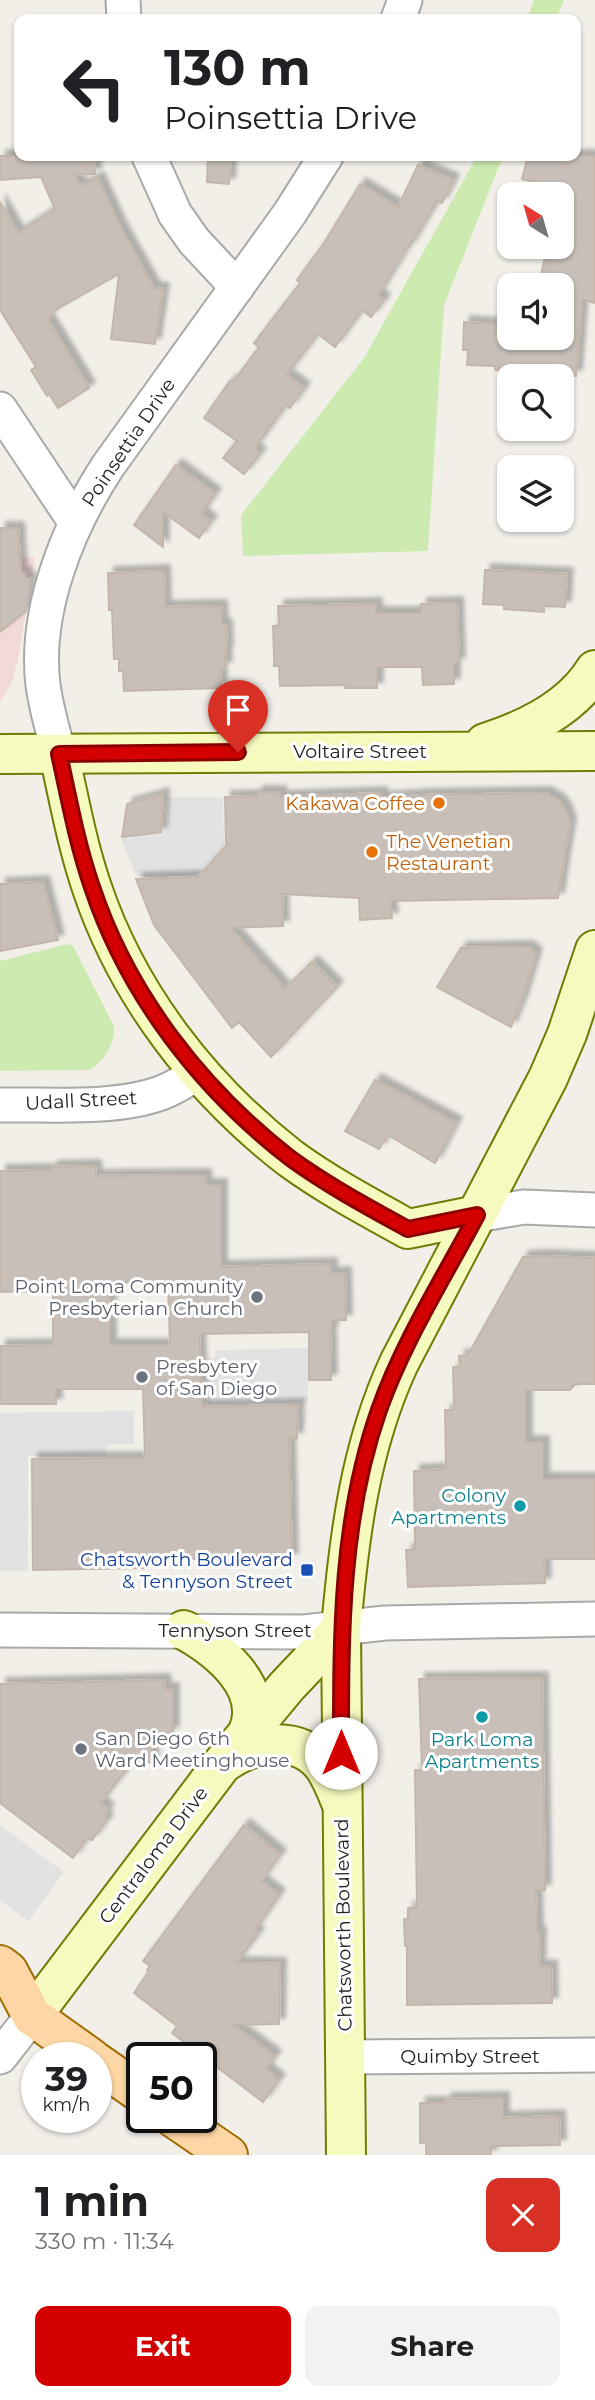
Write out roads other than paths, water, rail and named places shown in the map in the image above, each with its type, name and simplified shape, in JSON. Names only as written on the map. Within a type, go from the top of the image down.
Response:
[{"type":"main road","points":[[457,751],[515,732],[544,718],[569,699],[595,670]]},
{"type":"main road","name":"Voltaire Street","points":[[0,754],[595,751]]},
{"type":"main road","name":"Poinsettia Drive","points":[[59,754],[79,844],[105,921],[153,1012],[199,1072],[240,1114],[289,1157],[408,1229],[477,1215]]},
{"type":"main road","name":"Chatsworth Boulevard","points":[[346,2155],[341,1629],[355,1505],[379,1412],[399,1363],[559,1055],[595,950]]},
{"type":"main road","name":"Centraloma Drive","points":[[16,2014],[248,1732],[341,1629]]},
{"type":"main road","points":[[184,1630],[214,1647],[239,1676],[251,1703],[248,1732]]},
{"type":"main road","points":[[223,1763],[254,1746],[271,1743],[297,1747],[312,1754],[324,1766],[341,1802]]},
{"type":"main road","points":[[0,1965],[8,1971],[16,2014],[64,2042]]},
{"type":"main road","points":[[196,2133],[228,2155]]},
{"type":"street","points":[[151,161],[175,214],[194,242],[237,287]]},
{"type":"street","name":"Poinsettia Drive","points":[[59,754],[43,684],[43,639],[58,568],[75,523],[108,466],[290,213],[324,161]]},
{"type":"street","points":[[0,409],[75,523]]},
{"type":"street","name":"Udall Street","points":[[0,1105],[129,1100],[161,1093],[199,1072]]},
{"type":"street","points":[[477,1215],[524,1208],[595,1210]]},
{"type":"street","name":"Tennyson Street","points":[[0,1630],[294,1632],[385,1623],[595,1619]]},
{"type":"street","name":"Centraloma Drive","points":[[0,2057],[16,2014]]},
{"type":"street","name":"Quimby Street","points":[[345,2057],[595,2055]]},
{"type":"place","name":"Kakawa Coffee","points":[[439,803]]},
{"type":"place","name":"The Venetian Restaurant","points":[[372,852]]},
{"type":"place","name":"Point Loma Community Presbyterian Church","points":[[257,1297]]},
{"type":"place","name":"Presbytery of San Diego","points":[[142,1377]]},
{"type":"place","name":"Colony Apartments","points":[[520,1506]]},
{"type":"place","name":"Chatsworth Boulevard & Tennyson Street","points":[[307,1570]]},
{"type":"place","name":"Park Loma Apartments","points":[[482,1717]]},
{"type":"place","name":"San Diego 6th Ward Meetinghouse","points":[[81,1749]]}]
